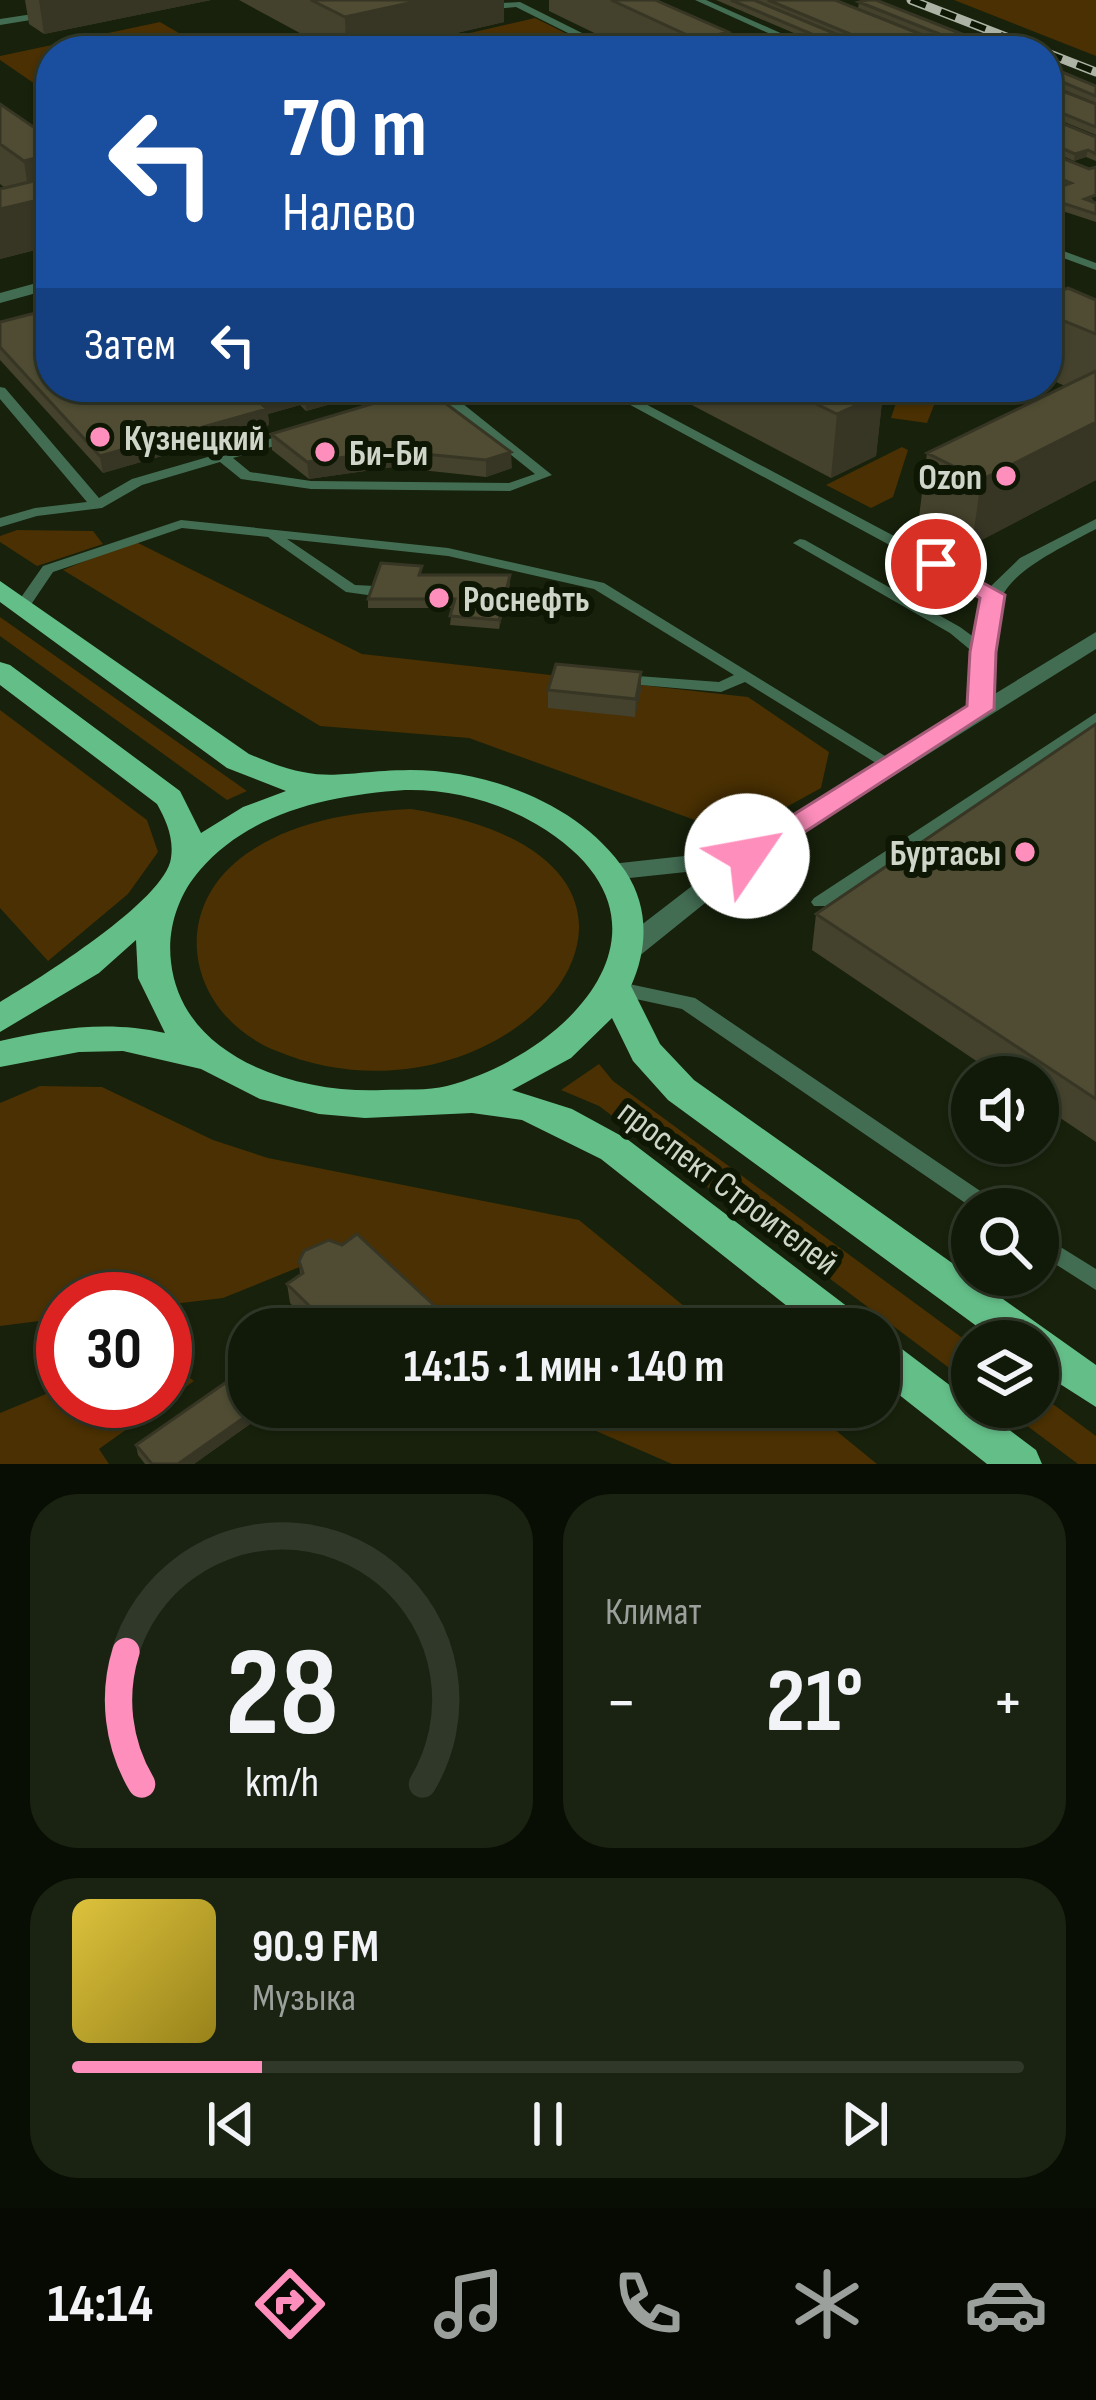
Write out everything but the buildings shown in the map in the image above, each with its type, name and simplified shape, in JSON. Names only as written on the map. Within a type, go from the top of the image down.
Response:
[{"type":"main road","points":[[12,598],[238,761],[276,777],[324,788]]},
{"type":"main road","points":[[0,671],[169,798],[184,824],[188,862]]},
{"type":"main road","points":[[188,862],[245,818],[324,788],[417,780],[466,785],[511,798],[552,817],[585,842],[611,871],[622,896],[628,950],[615,988],[590,1024],[551,1056],[502,1081],[445,1098]]},
{"type":"main road","name":"проспект Строителей","points":[[188,862],[163,898],[150,941],[155,985],[177,1027],[213,1059],[261,1085],[319,1100],[382,1105],[445,1098],[521,1106],[572,1125],[614,1149],[819,1308]]},
{"type":"main road","points":[[0,1018],[87,965],[163,898]]},
{"type":"main road","name":"проспект Строителей","points":[[615,988],[646,1052],[681,1090],[1000,1320]]},
{"type":"main road","points":[[0,1054],[79,1036],[103,1036],[162,1043],[213,1059]]},
{"type":"main road","points":[[1059,1362],[1096,1389]]},
{"type":"main road","points":[[900,1370],[1020,1464]]},
{"type":"street","points":[[0,298],[36,288]]},
{"type":"street","points":[[628,950],[747,856],[980,709],[1091,648]]},
{"type":"street","points":[[611,871],[747,856]]},
{"type":"lane","points":[[470,8],[534,0]]},
{"type":"lane","points":[[699,0],[782,36]]},
{"type":"lane","points":[[517,4],[581,36]]},
{"type":"lane","points":[[0,22],[57,13]]},
{"type":"lane","points":[[1062,254],[1096,267]]},
{"type":"lane","points":[[0,391],[97,505]]},
{"type":"lane","points":[[396,405],[405,402]]},
{"type":"lane","points":[[223,457],[246,476],[311,485],[510,487],[545,475],[457,402]]},
{"type":"lane","points":[[632,402],[993,595]]},
{"type":"lane","points":[[0,523],[35,512],[97,505],[137,482],[310,431]]},
{"type":"lane","points":[[980,709],[993,595],[1025,562],[1096,523]]},
{"type":"lane","points":[[12,598],[48,569],[181,524],[599,586],[890,764]]},
{"type":"lane","points":[[270,534],[351,589],[375,591]]},
{"type":"lane","points":[[800,543],[956,630],[983,652]]},
{"type":"lane","points":[[597,677],[721,687],[746,676]]},
{"type":"lane","points":[[820,902],[1096,718]]},
{"type":"lane","points":[[615,988],[688,1003],[959,1188]]},
{"type":"lane","points":[[1059,1256],[1096,1281]]},
{"type":"shaded area","points":[[954,0],[1096,0],[1096,56],[1062,43],[1062,36],[1045,36]]},
{"type":"shaded area","points":[[535,18],[571,36],[457,36]]},
{"type":"shaded area","points":[[160,22],[184,36],[94,36]]},
{"type":"shaded area","points":[[36,48],[36,84],[0,60],[0,56]]},
{"type":"shaded area","points":[[889,402],[935,402],[927,423],[891,418],[896,403]]},
{"type":"shaded area","points":[[902,447],[908,450],[893,497],[871,508],[826,485]]},
{"type":"shaded area","points":[[17,530],[93,531],[103,544],[37,566],[0,542],[0,536]]},
{"type":"shaded area","points":[[134,541],[362,654],[748,697],[829,752],[821,788],[736,835],[469,738],[320,726],[63,570]]},
{"type":"shaded area","points":[[0,617],[247,791],[227,800],[0,636]]},
{"type":"shaded area","points":[[0,710],[147,820],[158,852],[128,894],[48,961],[0,908]]},
{"type":"shaded area","points":[[411,809],[512,838],[566,883],[579,934],[558,987],[511,1031],[443,1062],[362,1070],[274,1050],[245,1034],[207,987],[198,960],[197,932],[205,904],[221,877],[246,854],[284,833],[346,816]]},
{"type":"shaded area","points":[[599,1064],[613,1081],[951,1330],[951,1369],[900,1331],[900,1308],[869,1308],[599,1106],[561,1090]]},
{"type":"shaded area","points":[[40,1086],[102,1087],[213,1140],[268,1158],[579,1220],[686,1308],[427,1308],[354,1245],[223,1298],[192,1302],[192,1272],[36,1272],[36,1321],[0,1326],[0,1103]]},
{"type":"shaded area","points":[[36,1398],[36,1428],[128,1428],[99,1449],[109,1464],[0,1464],[0,1413]]},
{"type":"shaded area","points":[[1059,1409],[1096,1436],[1096,1464],[1078,1464],[1030,1428],[1059,1428]]},
{"type":"shaded area","points":[[589,1428],[833,1428],[877,1464],[672,1464]]},
{"type":"railway","points":[[911,0],[1003,36]]},
{"type":"railway","points":[[1062,59],[1096,72]]},
{"type":"place","name":"Кузнецкий","points":[[100,437]]},
{"type":"place","name":"Би-Би","points":[[325,452]]},
{"type":"place","name":"Ozon","points":[[1006,476]]},
{"type":"place","name":"Роснефть","points":[[439,598]]},
{"type":"place","name":"Буртасы","points":[[1025,852]]},
{"type":"route","points":[[747,856],[980,709],[993,595],[936,564]]}]
